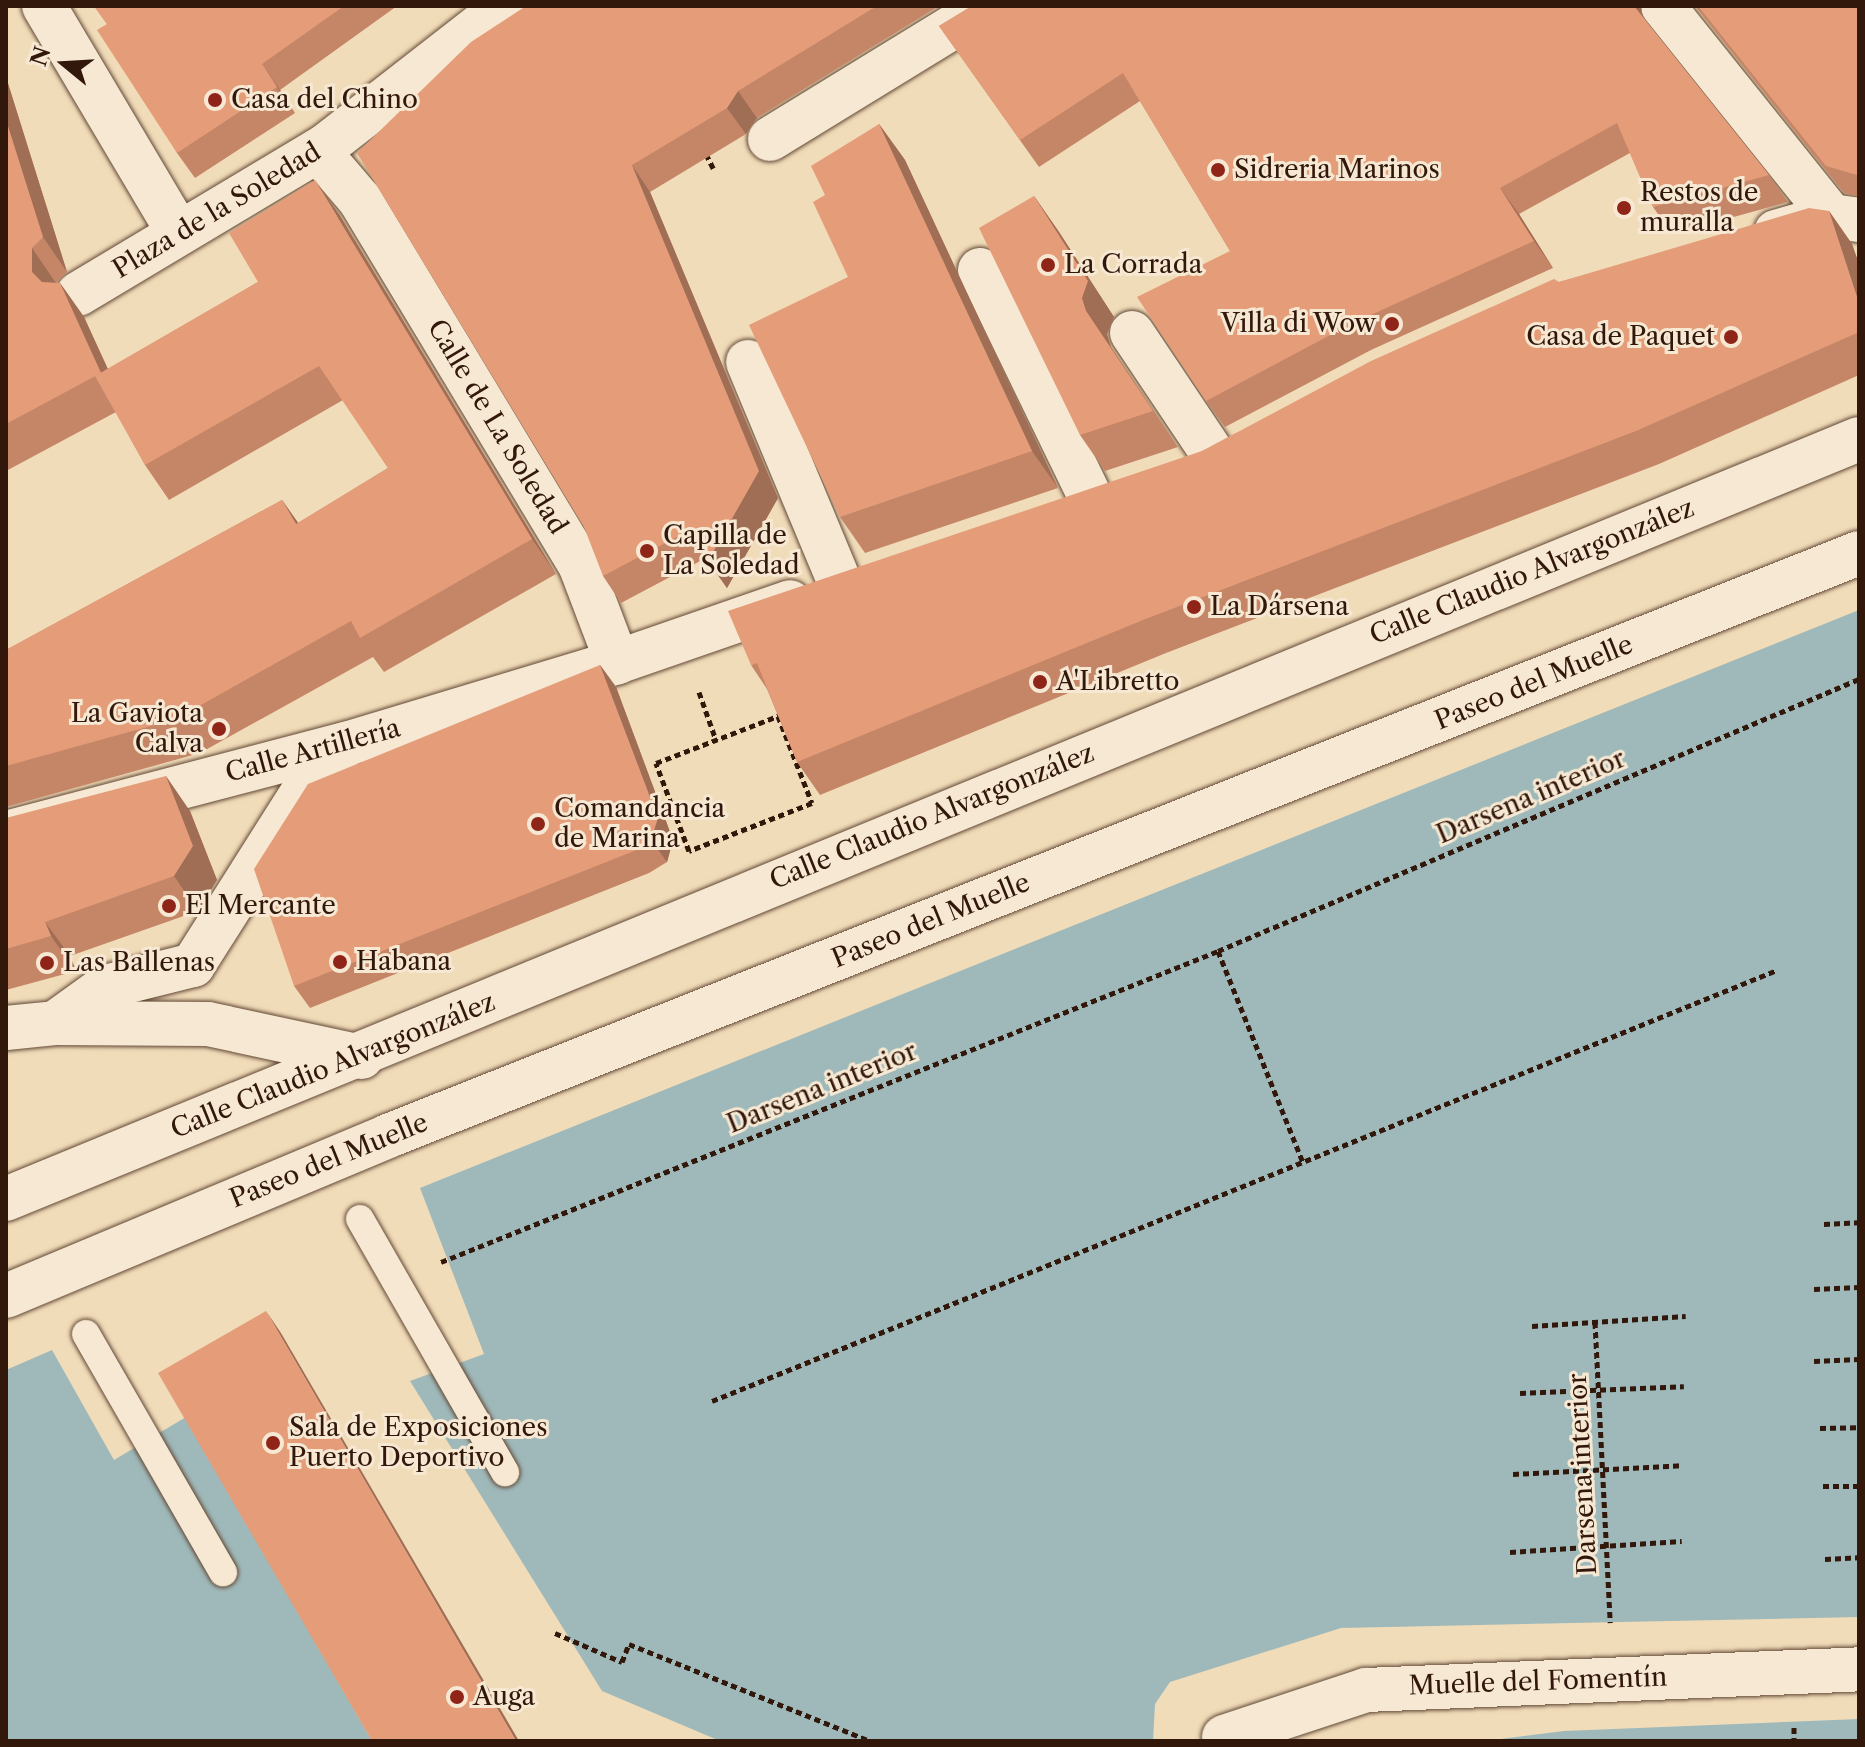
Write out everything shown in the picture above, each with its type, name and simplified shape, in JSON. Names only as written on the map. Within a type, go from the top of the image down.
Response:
[{"type":"street","points":[[44,6],[179,233]]},
{"type":"street","name":"Plaza de la Soledad","points":[[78,294],[318,151],[505,6]]},
{"type":"street","points":[[770,139],[987,6]]},
{"type":"street","points":[[1663,6],[1845,218],[1742,242]]},
{"type":"street","name":"Calle de La Soledad","points":[[318,151],[360,200],[581,567],[617,662]]},
{"type":"street","points":[[980,270],[1092,501]]},
{"type":"street","points":[[1132,333],[1217,460]]},
{"type":"street","points":[[748,362],[840,583]]},
{"type":"street","points":[[1176,473],[1217,460],[1259,438]]},
{"type":"street","name":"Calle Claudio Alvargonzález","points":[[6,1199],[362,1057],[784,877],[1859,439]]},
{"type":"street","points":[[1048,515],[1134,487]]},
{"type":"street","name":"Paseo del Muelle","points":[[6,1296],[388,1136],[1859,553]]},
{"type":"street","name":"Calle Artillería","points":[[6,833],[346,744],[617,662],[885,569]]},
{"type":"street","points":[[55,1023],[105,987],[193,965],[303,792],[346,744]]},
{"type":"street","points":[[6,1028],[55,1023],[208,1024],[362,1057]]},
{"type":"street","name":"Muelle del Fomentín","points":[[1224,1737],[1366,1690],[1859,1669]]},
{"type":"lane","points":[[360,1219],[505,1472]]},
{"type":"lane","points":[[86,1334],[223,1572]]},
{"type":"path","points":[[699,141],[713,168]]},
{"type":"path","name":"Darsena interior","points":[[440,1262],[1218,951],[1859,679]]},
{"type":"path","points":[[699,692],[716,740]]},
{"type":"path","points":[[778,716],[812,803],[689,851],[656,763],[716,740],[778,716]]},
{"type":"path","points":[[1218,951],[1303,1162]]},
{"type":"path","points":[[712,1401],[1777,970]]},
{"type":"path","points":[[1824,1224],[1859,1222]]},
{"type":"path","points":[[1814,1289],[1859,1287]]},
{"type":"path","points":[[1532,1326],[1686,1316]]},
{"type":"path","name":"Darsena interior","points":[[1595,1322],[1610,1624]]},
{"type":"path","points":[[1814,1361],[1859,1359]]},
{"type":"path","points":[[1520,1393],[1684,1386]]},
{"type":"path","points":[[1820,1428],[1859,1427]]},
{"type":"path","points":[[1513,1474],[1682,1465]]},
{"type":"path","points":[[1823,1486],[1859,1486]]},
{"type":"path","points":[[1510,1552],[1682,1541]]},
{"type":"path","points":[[1825,1559],[1859,1557]]},
{"type":"path","points":[[555,1633],[622,1662],[629,1644],[870,1741]]},
{"type":"water","points":[[1859,610],[1859,1617],[1341,1628],[1170,1682],[1155,1704],[1153,1741],[720,1741],[602,1691],[410,1381],[484,1354],[420,1188]]},
{"type":"water","points":[[52,1350],[114,1460],[186,1417],[372,1741],[6,1741],[6,1370]]},
{"type":"water","points":[[1859,1719],[1859,1741],[1485,1741],[1564,1731]]},
{"type":"building","name":"Casa del Chino","points":[[94,6],[344,6],[262,64],[277,87],[177,153],[97,30],[107,24]]},
{"type":"building","points":[[526,6],[877,6],[738,91],[727,108],[632,165],[759,471],[708,561],[697,535],[689,538],[686,532],[603,576],[584,527],[357,153],[471,42]]},
{"type":"building","points":[[972,6],[1634,6],[1769,175],[1653,207],[1617,123],[1500,188],[1534,241],[1353,323],[1206,401],[1137,297],[1230,251],[1123,73],[1020,140],[939,26]]},
{"type":"building","points":[[1698,6],[1859,6],[1857,175],[1826,166]]},
{"type":"building","points":[[6,120],[43,237],[32,248],[32,272],[42,282],[60,283],[101,373],[6,424]]},
{"type":"building","points":[[879,124],[1032,451],[840,517],[749,325],[848,277],[813,202],[825,195],[811,166]]},
{"type":"building","points":[[315,180],[532,539],[360,638],[351,621],[176,719],[6,766],[6,650],[282,500],[296,524],[388,468],[319,366],[145,465],[95,376],[258,282],[229,233]]},
{"type":"building","points":[[1034,196],[1088,281],[1082,298],[1086,311],[1153,411],[1080,435],[979,228]]},
{"type":"building","points":[[1809,208],[1829,211],[1859,303],[1859,332],[1636,431],[1143,620],[797,762],[757,663],[751,665],[728,611],[1202,451],[1371,361],[1554,279],[1559,282]]},
{"type":"building","points":[[600,665],[658,818],[651,840],[634,851],[294,986],[254,869],[308,784]]},
{"type":"building","points":[[166,776],[193,846],[174,876],[45,922],[51,936],[6,949],[6,818]]},
{"type":"building","points":[[266,1311],[516,1741],[372,1741],[158,1373]]},
{"type":"place","name":"Casa del Chino","points":[[215,100]]},
{"type":"place","name":"Sidreria Marinos","points":[[1218,170]]},
{"type":"place","name":"Restos de muralla","points":[[1624,208]]},
{"type":"place","name":"La Corrada","points":[[1048,265]]},
{"type":"place","name":"Villa di Wow","points":[[1392,324]]},
{"type":"place","name":"Casa de Paquet","points":[[1731,337]]},
{"type":"place","name":"Capilla de La Soledad","points":[[647,551]]},
{"type":"place","name":"La Dársena","points":[[1194,607]]},
{"type":"place","name":"A'Libretto","points":[[1040,682]]},
{"type":"place","name":"La Gaviota Calva","points":[[219,729]]},
{"type":"place","name":"Comandancia de Marina","points":[[538,824]]},
{"type":"place","name":"El Mercante","points":[[169,906]]},
{"type":"place","name":"Habana","points":[[340,962]]},
{"type":"place","name":"Las Ballenas","points":[[47,963]]},
{"type":"place","name":"Sala de Exposiciones Puerto Deportivo","points":[[273,1443]]},
{"type":"place","name":"Auga","points":[[457,1697]]}]
